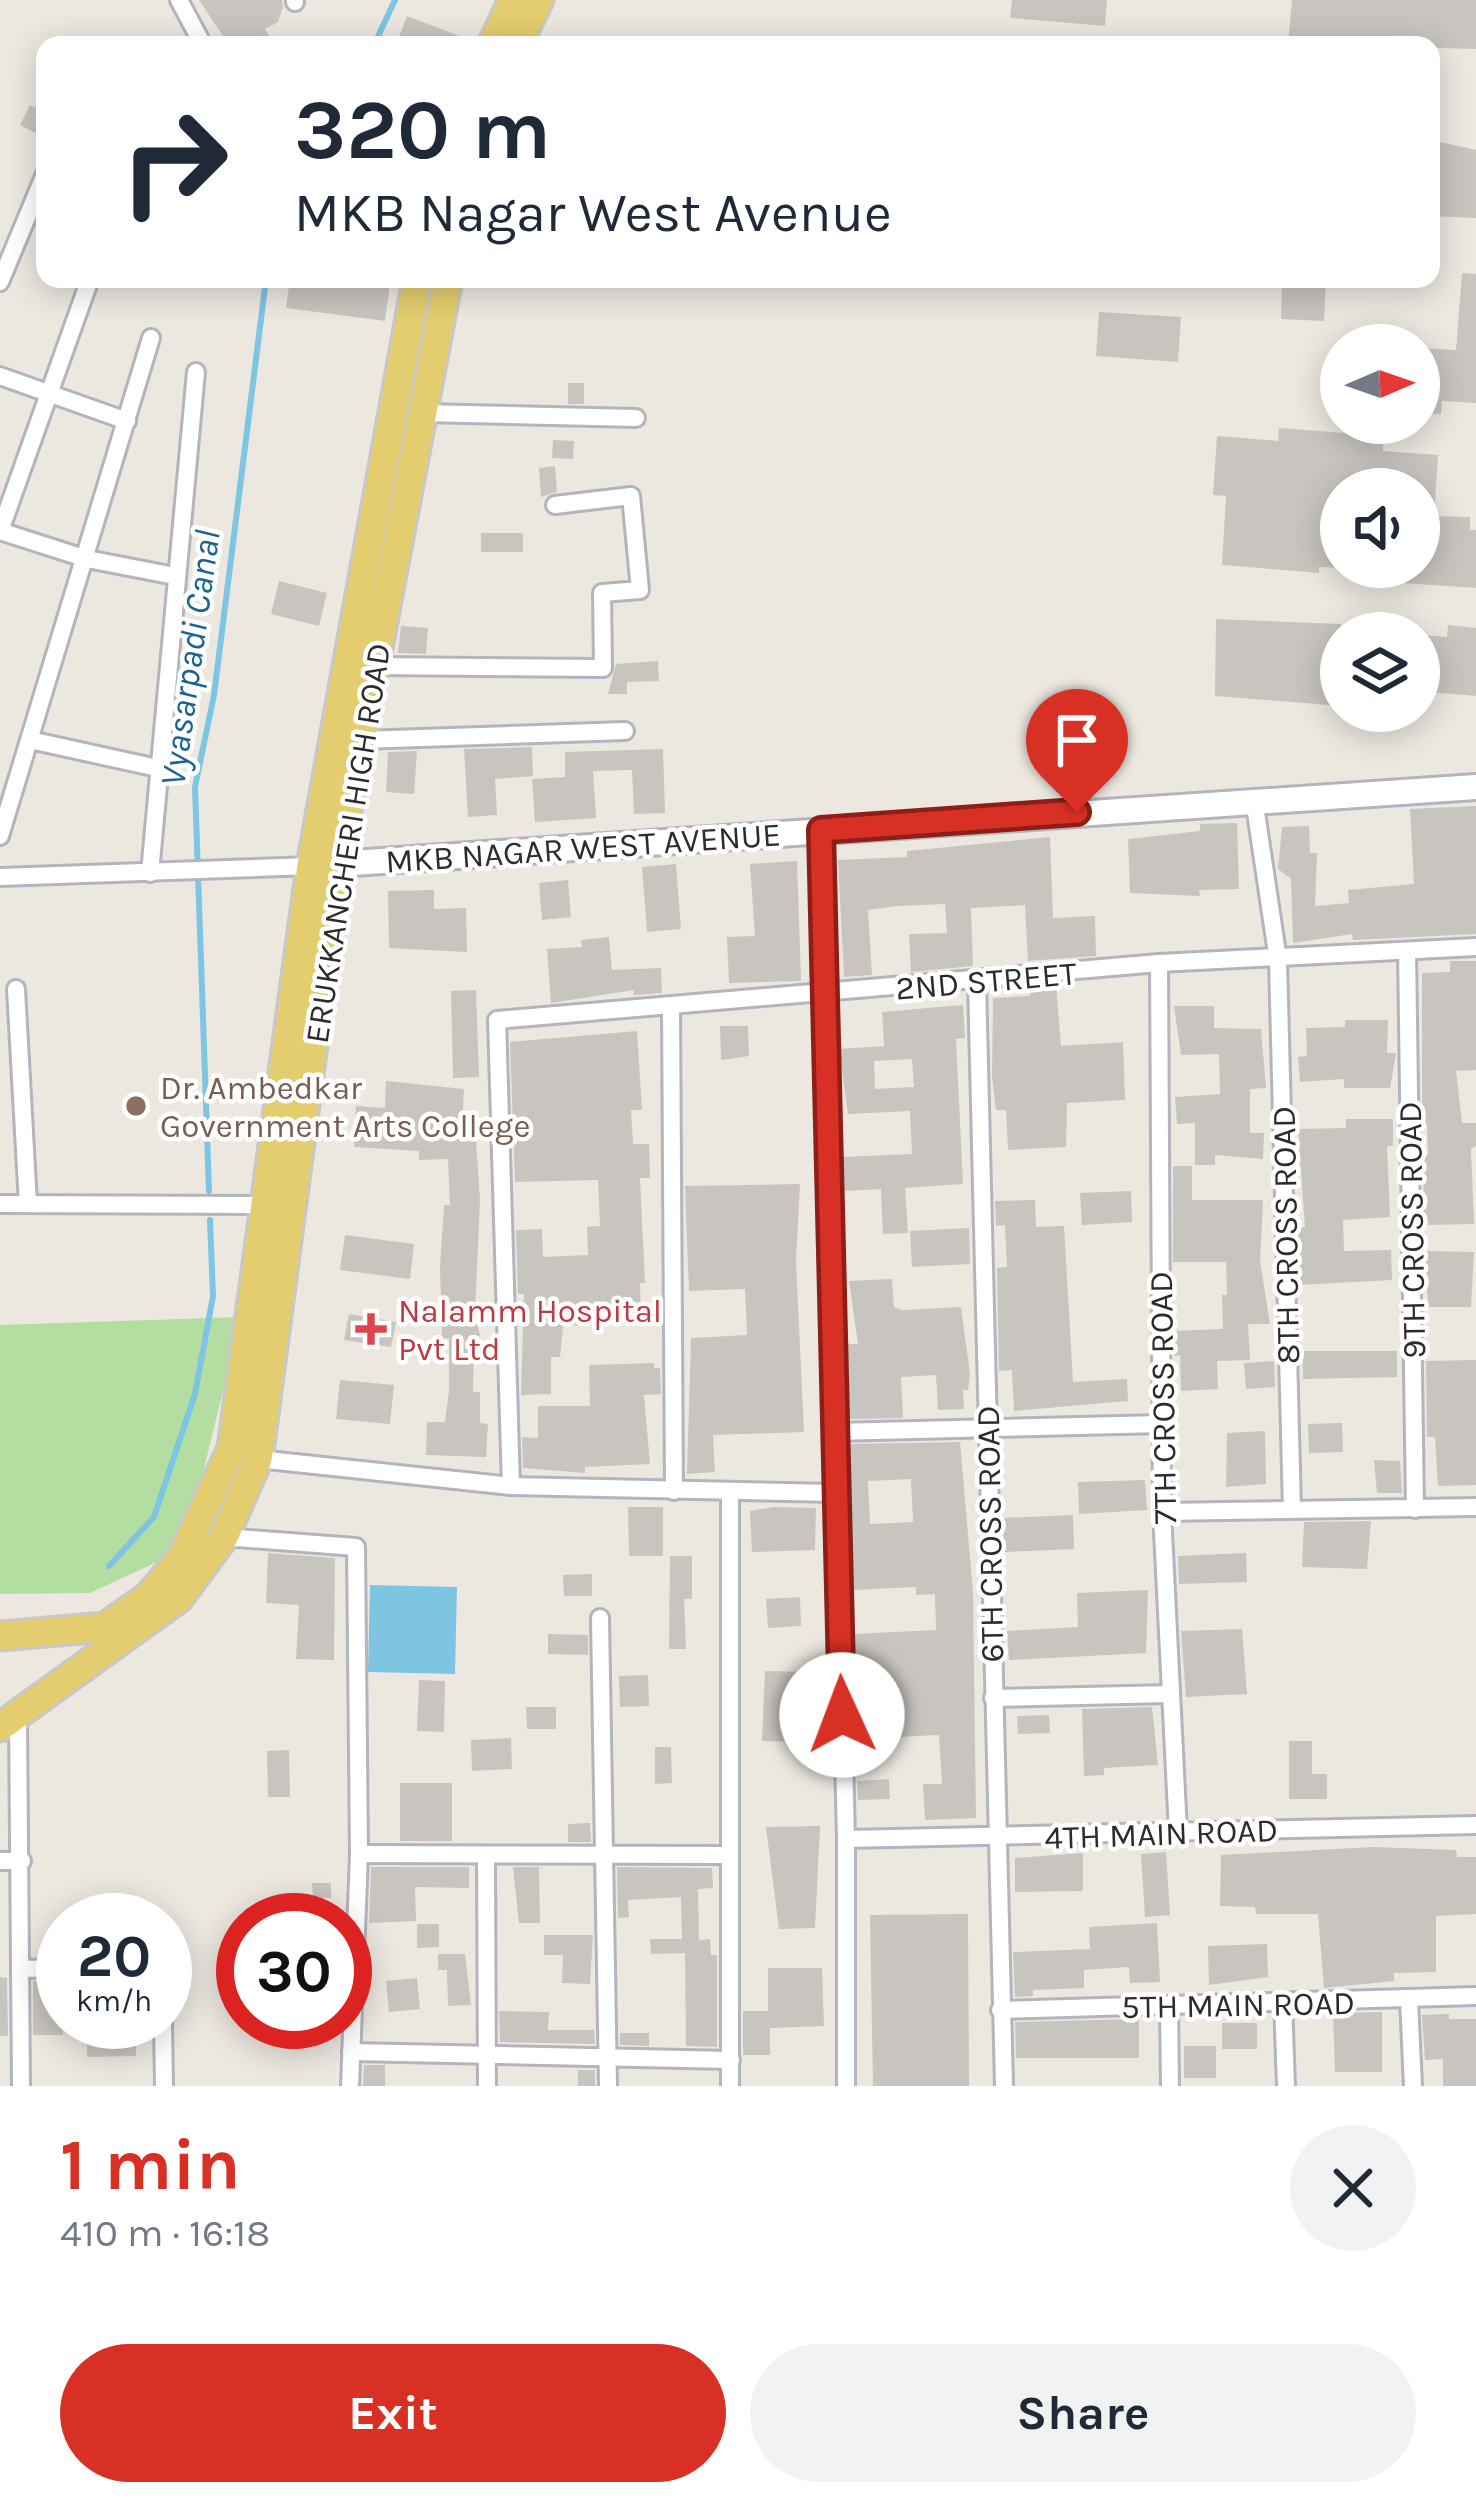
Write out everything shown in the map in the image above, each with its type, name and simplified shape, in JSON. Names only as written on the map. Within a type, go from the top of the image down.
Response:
[{"type":"main road","points":[[496,36],[513,0]]},
{"type":"main road","points":[[521,36],[539,0]]},
{"type":"main road","points":[[324,865],[416,288]]},
{"type":"main road","name":"ERUKKANCHERI HIGH ROAD","points":[[9,1722],[179,1598],[224,1537],[258,1459],[279,1205],[324,865],[361,740],[446,288]]},
{"type":"main road","name":"MKB NAGAR WEST AVENUE","points":[[324,865],[1476,787]]},
{"type":"main road","points":[[0,1636],[105,1627],[148,1596],[182,1558],[211,1503],[232,1448],[279,1205]]},
{"type":"street","points":[[179,0],[198,36]]},
{"type":"street","points":[[0,282],[36,196]]},
{"type":"street","points":[[87,288],[0,531],[87,559],[175,575]]},
{"type":"street","points":[[0,836],[7,789],[30,740],[151,338]]},
{"type":"street","points":[[149,873],[196,372]]},
{"type":"street","points":[[0,376],[127,422]]},
{"type":"street","points":[[422,413],[636,418]]},
{"type":"street","points":[[375,666],[603,668],[602,593],[640,590],[631,496],[555,505]]},
{"type":"street","points":[[361,740],[625,731]]},
{"type":"street","points":[[30,740],[162,769]]},
{"type":"street","name":"8TH CROSS ROAD","points":[[1254,799],[1278,960],[1292,1510]]},
{"type":"street","points":[[821,830],[846,1839],[846,2086]]},
{"type":"street","points":[[0,878],[324,865]]},
{"type":"street","name":"2ND STREET","points":[[511,1486],[497,1020],[1159,963],[1476,947]]},
{"type":"street","name":"9TH CROSS ROAD","points":[[1407,951],[1415,1508]]},
{"type":"street","name":"7TH CROSS ROAD","points":[[1159,963],[1162,1512],[1178,1832]]},
{"type":"street","name":"6TH CROSS ROAD","points":[[977,982],[1004,2086]]},
{"type":"street","points":[[16,989],[28,1204]]},
{"type":"street","points":[[671,1008],[674,1491]]},
{"type":"street","points":[[0,1204],[279,1205]]},
{"type":"street","points":[[834,1432],[1162,1424]]},
{"type":"street","points":[[258,1459],[511,1486],[835,1493]]},
{"type":"street","points":[[730,1494],[730,2086]]},
{"type":"street","points":[[1162,1512],[1476,1507]]},
{"type":"street","points":[[224,1537],[356,1547],[359,1854],[350,2086]]},
{"type":"street","points":[[600,1618],[608,2086]]},
{"type":"street","points":[[993,1698],[1171,1694]]},
{"type":"street","points":[[9,1722],[22,1861],[21,2086]]},
{"type":"street","name":"4TH MAIN ROAD","points":[[846,1839],[1476,1825]]},
{"type":"street","points":[[359,1854],[730,1855]]},
{"type":"street","points":[[486,1856],[487,2086]]},
{"type":"street","points":[[0,1861],[22,1861]]},
{"type":"street","points":[[20,1969],[36,1969]]},
{"type":"street","name":"5TH MAIN ROAD","points":[[1000,2010],[1476,1996]]},
{"type":"street","points":[[1409,2000],[1413,2086]]},
{"type":"street","points":[[1283,2002],[1286,2086]]},
{"type":"street","points":[[1168,2005],[1170,2086]]},
{"type":"street","points":[[163,2049],[164,2086]]},
{"type":"street","points":[[351,2052],[730,2060]]},
{"type":"green space","points":[[241,1317],[201,1481],[172,1555],[90,1593],[0,1594],[0,1325]]},
{"type":"water","points":[[370,1585],[457,1587],[455,1674],[368,1672]]},
{"type":"building","points":[[199,0],[282,0],[278,22],[265,29],[269,36],[223,36]]},
{"type":"building","points":[[1012,0],[1107,0],[1105,26],[1010,18]]},
{"type":"building","points":[[1292,0],[1476,0],[1476,49],[1440,48],[1440,36],[1289,36]]},
{"type":"building","points":[[407,16],[459,36],[399,36]]},
{"type":"building","points":[[30,105],[36,108],[36,133],[20,125]]},
{"type":"building","points":[[1440,142],[1476,150],[1476,218],[1440,216]]},
{"type":"building","points":[[1462,273],[1476,274],[1476,403],[1442,401],[1440,414],[1440,349],[1456,350]]},
{"type":"building","points":[[289,288],[389,288],[385,321],[286,308]]},
{"type":"building","points":[[1282,288],[1326,288],[1324,321],[1281,319]]},
{"type":"building","points":[[1099,312],[1181,317],[1178,362],[1096,356]]},
{"type":"building","points":[[568,383],[584,383],[584,404],[568,404]]},
{"type":"building","points":[[1279,428],[1320,431],[1320,444],[1383,444],[1383,451],[1438,455],[1437,468],[1320,468],[1319,573],[1222,565],[1226,496],[1213,495],[1217,436],[1278,441]]},
{"type":"building","points":[[553,440],[574,441],[573,459],[552,458]]},
{"type":"building","points":[[555,466],[557,492],[541,497],[539,468]]},
{"type":"building","points":[[1440,516],[1470,517],[1470,530],[1476,530],[1476,588],[1440,586]]},
{"type":"building","points":[[481,533],[523,533],[523,552],[481,552]]},
{"type":"building","points":[[279,581],[327,593],[319,626],[271,614]]},
{"type":"building","points":[[1216,619],[1320,623],[1320,704],[1215,696]]},
{"type":"building","points":[[1448,625],[1476,628],[1476,696],[1440,693],[1440,636],[1447,637]]},
{"type":"building","points":[[401,626],[428,628],[426,654],[398,653]]},
{"type":"building","points":[[658,661],[659,681],[627,682],[627,694],[608,694],[616,664]]},
{"type":"building","points":[[532,747],[533,776],[495,779],[497,815],[468,817],[464,749]]},
{"type":"building","points":[[663,749],[665,813],[634,814],[632,770],[593,771],[596,818],[535,822],[532,779],[565,777],[565,752]]},
{"type":"building","points":[[417,751],[414,794],[386,792],[388,752]]},
{"type":"building","points":[[1476,806],[1476,934],[1353,940],[1352,934],[1293,943],[1291,879],[1278,869],[1282,827],[1309,826],[1310,853],[1317,853],[1315,906],[1349,903],[1348,890],[1414,884],[1410,809]]},
{"type":"building","points":[[1237,823],[1239,889],[1199,890],[1200,896],[1130,893],[1128,839],[1200,831],[1200,824]]},
{"type":"building","points":[[1050,837],[1053,918],[1095,916],[1096,956],[1028,961],[1025,905],[971,908],[973,966],[911,972],[909,934],[947,933],[945,904],[897,906],[868,910],[872,975],[844,977],[838,860],[907,857],[907,851]]},
{"type":"building","points":[[797,861],[801,981],[729,983],[727,937],[755,936],[750,864]]},
{"type":"building","points":[[676,864],[681,929],[647,932],[642,867]]},
{"type":"building","points":[[568,880],[571,917],[542,920],[539,883]]},
{"type":"building","points":[[434,890],[434,909],[466,908],[467,952],[389,948],[388,891]]},
{"type":"building","points":[[609,937],[612,970],[661,968],[662,993],[634,995],[634,990],[551,1003],[547,949],[582,947],[581,940]]},
{"type":"building","points":[[1450,961],[1476,961],[1476,1070],[1456,1071],[1462,1123],[1476,1123],[1476,1146],[1471,1149],[1474,1224],[1424,1225],[1423,1156],[1428,1155],[1427,1124],[1422,1124],[1422,973],[1450,972]]},
{"type":"building","points":[[1056,985],[1061,1046],[1123,1042],[1125,1100],[1067,1103],[1066,1147],[1008,1150],[1006,1110],[996,1110],[992,1076],[993,998],[1030,996],[1030,987]]},
{"type":"building","points":[[476,990],[479,1077],[453,1078],[451,991]]},
{"type":"building","points":[[963,1005],[965,1038],[956,1039],[963,1184],[905,1188],[908,1233],[883,1234],[881,1189],[843,1191],[842,1157],[912,1154],[910,1111],[848,1114],[839,1049],[884,1046],[882,1012]],"holes":[[[912,1059],[914,1087],[875,1089],[874,1061]]]},
{"type":"building","points":[[1174,1006],[1214,1006],[1214,1028],[1261,1029],[1266,1088],[1250,1089],[1250,1133],[1264,1133],[1263,1159],[1215,1155],[1215,1165],[1195,1165],[1195,1123],[1177,1124],[1175,1097],[1220,1094],[1219,1054],[1181,1055]]},
{"type":"building","points":[[1345,1020],[1388,1020],[1387,1053],[1396,1053],[1390,1088],[1344,1088],[1344,1079],[1300,1082],[1298,1057],[1307,1056],[1306,1028],[1345,1027]]},
{"type":"building","points":[[720,1026],[748,1026],[749,1056],[721,1060]]},
{"type":"building","points":[[637,1031],[642,1110],[631,1110],[633,1144],[649,1144],[650,1178],[640,1178],[645,1283],[640,1283],[641,1322],[563,1326],[560,1357],[551,1357],[551,1394],[521,1395],[524,1294],[518,1294],[516,1230],[542,1229],[543,1257],[588,1255],[587,1227],[600,1226],[598,1180],[515,1182],[510,1042]]},
{"type":"building","points":[[386,1081],[464,1089],[462,1125],[475,1126],[480,1199],[475,1313],[480,1336],[474,1337],[473,1392],[480,1392],[480,1423],[488,1424],[486,1457],[426,1455],[427,1422],[445,1422],[449,1391],[449,1338],[442,1339],[440,1266],[444,1205],[450,1205],[448,1159],[419,1160],[419,1151],[354,1147],[356,1106],[385,1108]]},
{"type":"building","points":[[1346,1119],[1393,1119],[1393,1146],[1387,1146],[1390,1217],[1343,1220],[1344,1251],[1391,1250],[1392,1280],[1299,1285],[1298,1227],[1305,1227],[1298,1129],[1346,1128]]},
{"type":"building","points":[[1173,1166],[1192,1166],[1192,1200],[1263,1200],[1260,1261],[1270,1324],[1248,1324],[1250,1360],[1217,1361],[1218,1389],[1181,1391],[1174,1331],[1223,1329],[1226,1262],[1173,1262]]},
{"type":"building","points":[[800,1184],[796,1261],[804,1432],[713,1435],[715,1472],[687,1474],[691,1338],[747,1335],[745,1289],[689,1291],[685,1186]]},
{"type":"building","points":[[1131,1191],[1132,1222],[1082,1225],[1080,1193]]},
{"type":"building","points":[[1035,1200],[1036,1227],[1064,1226],[1073,1382],[1127,1379],[1128,1401],[1014,1411],[1012,1370],[999,1371],[997,1268],[1007,1267],[1005,1225],[996,1226],[995,1201]]},
{"type":"building","points":[[969,1228],[970,1264],[912,1267],[910,1231]]},
{"type":"building","points":[[345,1235],[414,1244],[410,1279],[340,1270]]},
{"type":"building","points":[[1425,1251],[1474,1252],[1471,1307],[1428,1307]]},
{"type":"building","points":[[892,1279],[894,1307],[961,1307],[970,1374],[968,1390],[963,1390],[964,1409],[938,1410],[936,1375],[901,1377],[903,1418],[848,1419],[847,1344],[858,1344],[849,1281]]},
{"type":"building","points":[[349,1314],[396,1322],[391,1347],[344,1340]]},
{"type":"building","points":[[1303,1351],[1397,1351],[1397,1377],[1303,1379]]},
{"type":"building","points":[[1476,1360],[1476,1485],[1438,1486],[1435,1437],[1427,1437],[1426,1361]]},
{"type":"building","points":[[1274,1361],[1275,1387],[1246,1389],[1244,1363]]},
{"type":"building","points":[[654,1363],[654,1368],[660,1368],[661,1394],[644,1395],[650,1464],[585,1467],[585,1473],[523,1468],[522,1437],[538,1438],[538,1406],[590,1406],[589,1365]]},
{"type":"building","points":[[340,1380],[394,1385],[390,1424],[336,1419]]},
{"type":"building","points":[[1342,1423],[1343,1452],[1309,1453],[1308,1424]]},
{"type":"building","points":[[1265,1431],[1266,1484],[1226,1487],[1227,1433]]},
{"type":"building","points":[[960,1442],[973,1592],[976,1818],[925,1820],[923,1784],[942,1784],[939,1735],[856,1739],[854,1634],[936,1630],[935,1594],[916,1595],[916,1587],[853,1590],[849,1444]],"holes":[[[911,1479],[913,1522],[870,1524],[868,1481]]]},
{"type":"building","points":[[1374,1460],[1400,1461],[1402,1493],[1377,1493]]},
{"type":"building","points":[[1145,1480],[1147,1510],[1079,1514],[1078,1482]]},
{"type":"building","points":[[628,1507],[663,1507],[663,1556],[629,1556]]},
{"type":"building","points":[[816,1508],[815,1550],[752,1552],[750,1511]]},
{"type":"building","points":[[1073,1515],[1074,1549],[1004,1552],[1003,1518]]},
{"type":"building","points":[[1371,1521],[1367,1569],[1302,1567],[1304,1522]]},
{"type":"building","points":[[268,1553],[335,1558],[334,1660],[296,1659],[299,1605],[266,1603]]},
{"type":"building","points":[[1246,1553],[1247,1582],[1179,1584],[1178,1556]]},
{"type":"building","points":[[670,1556],[692,1556],[692,1599],[684,1599],[686,1649],[669,1649]]},
{"type":"building","points":[[592,1574],[592,1596],[564,1596],[563,1575]]},
{"type":"building","points":[[1148,1590],[1146,1653],[1009,1660],[1007,1631],[1078,1627],[1077,1593]]},
{"type":"building","points":[[800,1597],[801,1626],[768,1628],[766,1599]]},
{"type":"building","points":[[1242,1629],[1247,1694],[1186,1697],[1181,1631]]},
{"type":"building","points":[[548,1634],[588,1635],[588,1655],[548,1654]]},
{"type":"building","points":[[765,1671],[813,1672],[816,1742],[762,1741]]},
{"type":"building","points":[[648,1675],[649,1706],[620,1707],[619,1676]]},
{"type":"building","points":[[419,1680],[445,1681],[444,1732],[417,1731]]},
{"type":"building","points":[[526,1707],[556,1707],[556,1729],[527,1729]]},
{"type":"building","points":[[1152,1707],[1158,1765],[1104,1768],[1104,1775],[1084,1776],[1082,1709]]},
{"type":"building","points":[[1049,1715],[1050,1733],[1018,1734],[1017,1716]]},
{"type":"building","points":[[511,1738],[512,1769],[472,1771],[471,1740]]},
{"type":"building","points":[[1289,1741],[1312,1741],[1312,1774],[1327,1774],[1327,1799],[1289,1799]]},
{"type":"building","points":[[655,1747],[671,1747],[672,1783],[655,1784]]},
{"type":"building","points":[[289,1750],[290,1797],[268,1797],[267,1751]]},
{"type":"building","points":[[889,1779],[890,1799],[858,1800],[857,1781]]},
{"type":"building","points":[[400,1783],[452,1783],[452,1841],[400,1841]]},
{"type":"building","points":[[590,1823],[591,1842],[568,1842],[568,1824]]},
{"type":"building","points":[[820,1826],[815,1928],[779,1929],[766,1827]]},
{"type":"building","points":[[1373,1847],[1456,1850],[1457,1857],[1476,1857],[1476,1914],[1436,1916],[1436,1972],[1394,1973],[1394,1981],[1324,1988],[1318,1914],[1256,1914],[1255,1907],[1220,1906],[1221,1855]]},
{"type":"building","points":[[1166,1852],[1170,1915],[1145,1917],[1141,1854]]},
{"type":"building","points":[[1083,1853],[1083,1891],[1015,1892],[1015,1858]]},
{"type":"building","points":[[371,1867],[469,1867],[469,1888],[415,1887],[416,1921],[372,1923]]},
{"type":"building","points":[[513,1867],[539,1867],[540,1923],[519,1923]]},
{"type":"building","points":[[617,1867],[712,1868],[713,1888],[698,1889],[699,1940],[710,1939],[711,1955],[717,1955],[717,2047],[686,2046],[685,1953],[651,1954],[650,1939],[682,1939],[681,1897],[628,1900],[629,1917],[618,1918]]},
{"type":"building","points":[[312,1883],[331,1883],[331,1893],[313,1893]]},
{"type":"building","points":[[968,1914],[969,2086],[873,2086],[870,1915]]},
{"type":"building","points":[[1157,1923],[1160,1982],[1130,1983],[1129,1967],[1084,1970],[1084,1988],[1033,1990],[1033,1996],[1015,1997],[1013,1952],[1090,1949],[1089,1927]]},
{"type":"building","points":[[417,1924],[439,1924],[439,1947],[417,1948]]},
{"type":"building","points":[[544,1935],[593,1935],[590,1984],[562,1983],[563,1955],[544,1955]]},
{"type":"building","points":[[1267,1944],[1268,1977],[1209,1985],[1208,1946]]},
{"type":"building","points":[[438,1954],[465,1954],[471,2005],[448,2006],[447,1970],[438,1970]]},
{"type":"building","points":[[768,1968],[822,1968],[824,2026],[770,2028],[770,2055],[743,2055],[743,2011],[768,2011]]},
{"type":"building","points":[[0,1977],[7,1978],[8,2036],[0,2036]]},
{"type":"building","points":[[417,1978],[420,2009],[389,2012],[386,1981]]},
{"type":"building","points":[[33,1981],[36,1981],[36,2035]]},
{"type":"building","points":[[499,2011],[549,2012],[548,2030],[594,2030],[595,2044],[500,2042]]},
{"type":"building","points":[[1382,2012],[1382,2072],[1335,2072],[1333,2013]]},
{"type":"building","points":[[1449,2014],[1449,2019],[1476,2019],[1476,2086],[1443,2086],[1443,2059],[1425,2060],[1422,2015]]},
{"type":"building","points":[[1139,2019],[1139,2058],[1016,2058],[1015,2022]]},
{"type":"building","points":[[1222,2023],[1257,2023],[1257,2049],[1222,2049]]},
{"type":"building","points":[[620,2033],[649,2033],[649,2046],[620,2045]]},
{"type":"building","points":[[1184,2046],[1216,2046],[1216,2078],[1184,2078]]},
{"type":"building","points":[[87,2049],[136,2049],[136,2056],[87,2057]]},
{"type":"building","points":[[364,2065],[385,2065],[385,2086],[363,2086]]},
{"type":"building","points":[[578,2070],[595,2070],[595,2086],[578,2086]]},
{"type":"waterway","name":"Vyasarpadi Canal","points":[[378,36],[395,0]]},
{"type":"waterway","name":"Vyasarpadi Canal","points":[[209,1191],[195,787],[214,695],[265,288]]},
{"type":"waterway","name":"Vyasarpadi Canal","points":[[109,1566],[154,1517],[195,1394],[213,1296],[210,1220]]},
{"type":"place","name":"Dr. Ambedkar Government Arts College","points":[[136,1106]]},
{"type":"place","name":"Nalamm Hospital Pvt Ltd","points":[[371,1329]]},
{"type":"route","points":[[842,1715],[821,830],[1077,812]]}]
